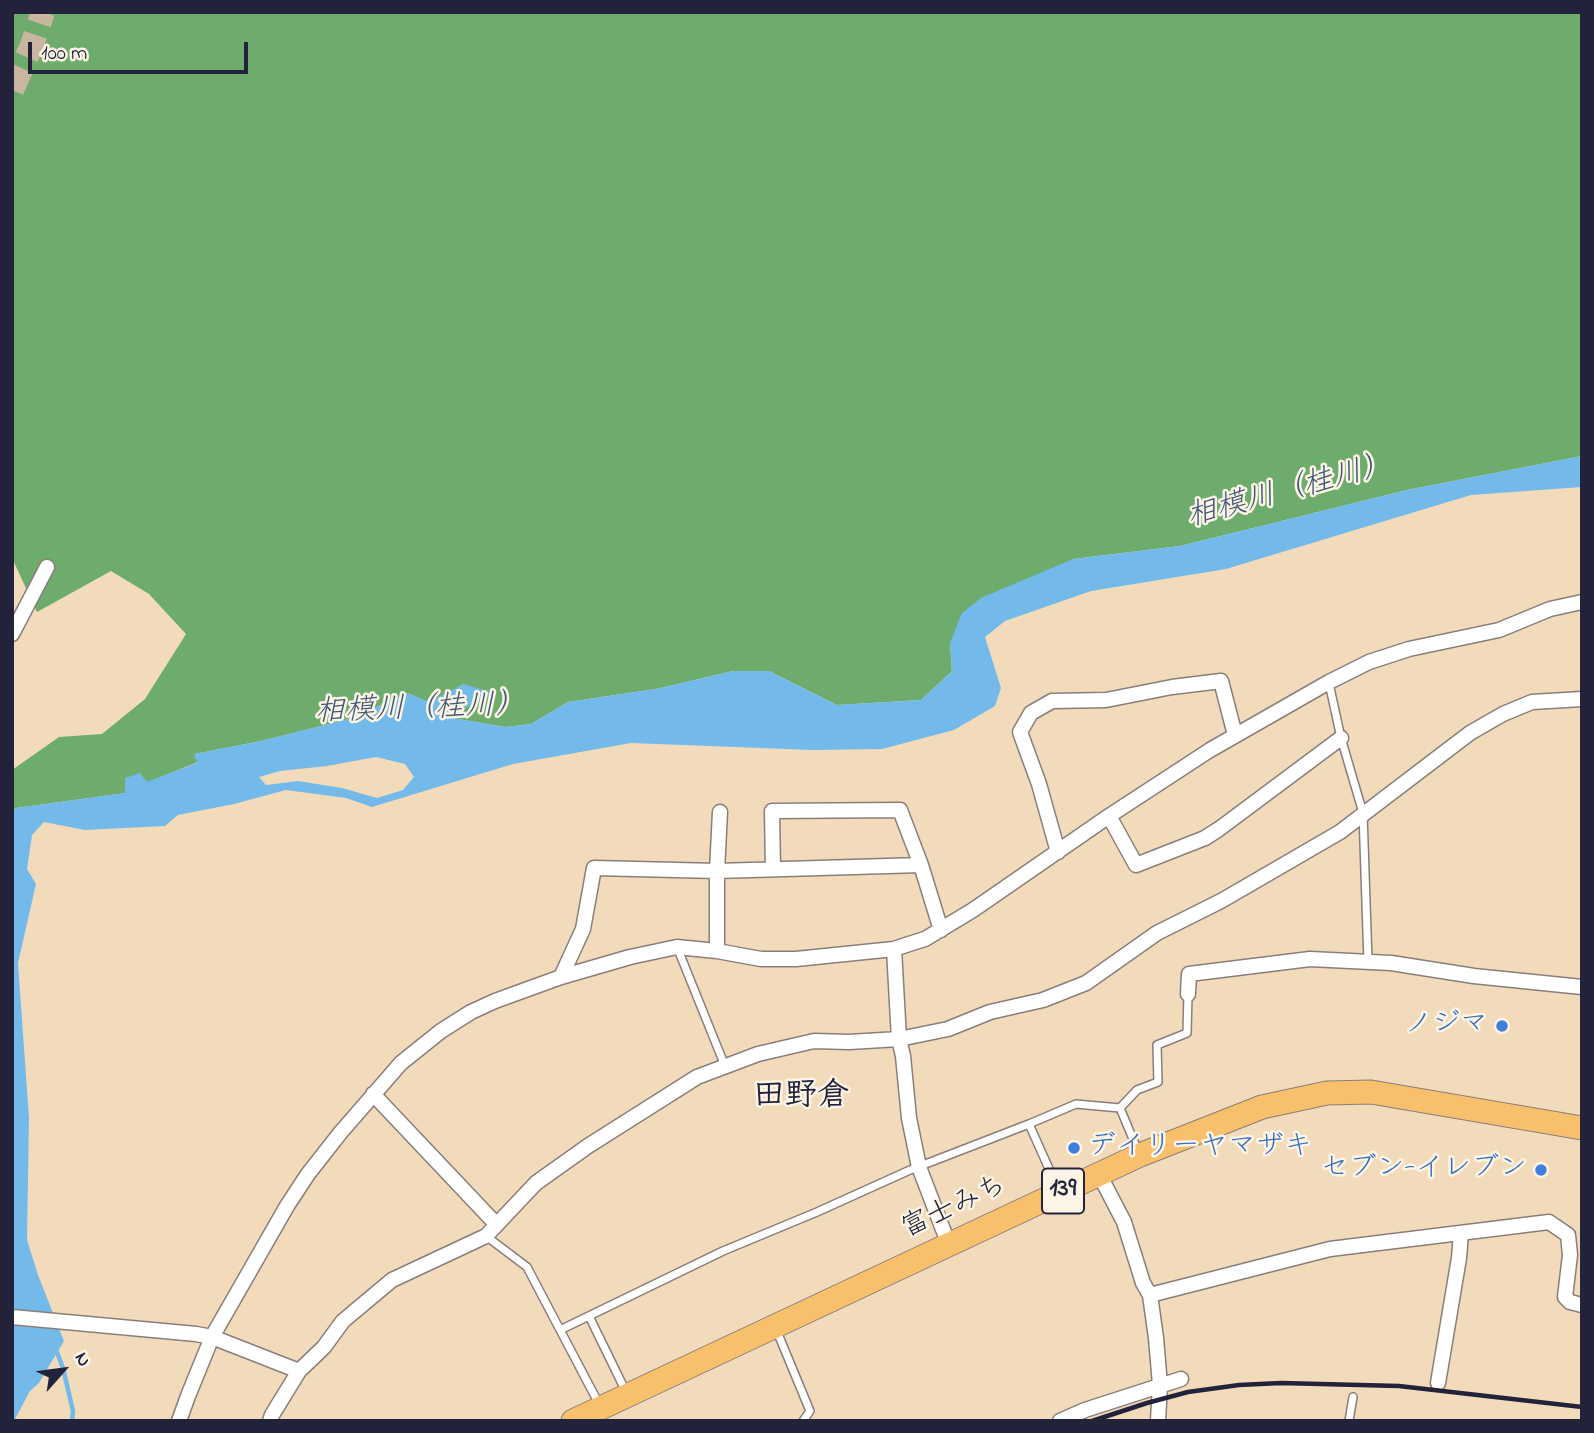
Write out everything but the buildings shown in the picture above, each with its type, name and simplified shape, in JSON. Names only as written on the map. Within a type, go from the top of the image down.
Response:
[{"type":"highway","name":"富士みち","points":[[573,1421],[1140,1155],[1262,1107],[1327,1093],[1371,1092],[1582,1128]]},
{"type":"street","points":[[12,634],[47,567]]},
{"type":"street","points":[[179,1421],[212,1337],[308,1174],[401,1063],[461,1018],[495,1001],[561,977],[677,947],[761,959],[796,959],[894,949],[925,939],[1235,735],[1329,682],[1368,662],[1409,649],[1499,630],[1550,610],[1582,602]]},
{"type":"street","points":[[1058,852],[1039,784],[1020,733],[1031,713],[1052,701],[1106,700],[1221,681],[1235,735]]},
{"type":"street","points":[[270,1421],[299,1371],[324,1348],[344,1321],[393,1280],[486,1236],[536,1183],[697,1077],[758,1054],[814,1041],[899,1039],[948,1029],[990,1012],[1043,1000],[1086,983],[1157,933],[1221,901],[1340,832],[1470,733],[1503,714],[1532,702],[1582,699]]},
{"type":"street","points":[[1109,816],[1136,865],[1205,838],[1341,738]]},
{"type":"street","points":[[773,869],[772,811],[900,810],[941,930]]},
{"type":"street","points":[[717,951],[720,812]]},
{"type":"street","points":[[561,977],[583,929],[594,868],[717,870],[921,865]]},
{"type":"street","points":[[894,949],[899,1039],[909,1118],[919,1167],[948,1245]]},
{"type":"street","points":[[1188,994],[1189,974],[1310,959],[1391,963],[1474,976],[1582,986]]},
{"type":"street","points":[[373,1094],[496,1224]]},
{"type":"street","points":[[1099,1174],[1124,1222],[1143,1283],[1150,1295],[1160,1385],[1158,1421]]},
{"type":"street","points":[[1150,1295],[1330,1249],[1549,1222],[1568,1235],[1570,1255],[1565,1297],[1570,1302],[1582,1305]]},
{"type":"street","points":[[1438,1383],[1461,1233]]},
{"type":"street","points":[[12,1317],[212,1337],[299,1371]]},
{"type":"street","points":[[1060,1421],[1085,1410],[1181,1379]]},
{"type":"lane","points":[[1329,682],[1341,738],[1363,813],[1368,962]]},
{"type":"lane","points":[[677,947],[725,1066]]},
{"type":"lane","points":[[1120,1108],[1137,1090],[1158,1082],[1157,1045],[1187,1032],[1188,994]]},
{"type":"lane","points":[[560,1330],[723,1251],[910,1170],[1076,1104],[1120,1108]]},
{"type":"lane","points":[[1120,1108],[1140,1155]]},
{"type":"lane","points":[[1029,1124],[1059,1192]]},
{"type":"lane","points":[[486,1236],[527,1267],[600,1408]]},
{"type":"lane","points":[[589,1316],[628,1395]]},
{"type":"lane","points":[[774,1326],[810,1411],[803,1421]]},
{"type":"lane","points":[[1349,1421],[1353,1397]]},
{"type":"green space","points":[[12,12],[1582,12],[1582,456],[1407,490],[1180,546],[1073,559],[950,643],[952,671],[921,700],[837,705],[769,671],[733,671],[656,689],[568,702],[531,724],[505,727],[452,718],[474,701],[464,684],[429,703],[408,693],[349,719],[195,754],[198,762],[146,783],[140,773],[126,793],[16,808],[12,812],[12,770],[59,737],[102,734],[145,699],[186,634],[149,594],[111,571],[37,612],[12,558]]},
{"type":"water","name":"相模川（桂川）","points":[[1582,456],[1582,487],[1471,495],[1226,569],[1091,591],[1005,621],[985,637],[1001,688],[995,706],[954,730],[882,749],[812,750],[631,743],[513,764],[372,807],[346,798],[286,790],[178,815],[165,826],[85,830],[44,822],[32,835],[27,869],[36,884],[18,963],[29,1118],[27,1240],[64,1341],[12,1421],[12,812],[16,808],[125,793],[125,778],[140,773],[147,782],[197,763],[194,754],[349,719],[408,693],[429,702],[464,684],[496,694],[474,701],[453,718],[505,727],[531,724],[568,702],[656,689],[733,671],[769,671],[837,705],[921,700],[952,671],[950,643],[962,613],[981,598],[1073,559],[1180,546],[1407,490]],"holes":[[[376,757],[405,764],[414,777],[403,790],[377,798],[342,788],[298,781],[266,785],[259,777],[280,771]]]},
{"type":"waterway","points":[[55,1347],[73,1411],[72,1421]]},
{"type":"tunnel","points":[[12,90],[43,12]]},
{"type":"railway","points":[[1092,1421],[1188,1392],[1281,1383],[1399,1386],[1582,1407]]},
{"type":"place","name":"ノジマ","points":[[1502,1026]]},
{"type":"place","name":"デイリーヤマザキ","points":[[1074,1148]]},
{"type":"place","name":"セブン-イレブン","points":[[1541,1170]]},
{"type":"district","name":"田野倉","points":[[801,1099]]}]
